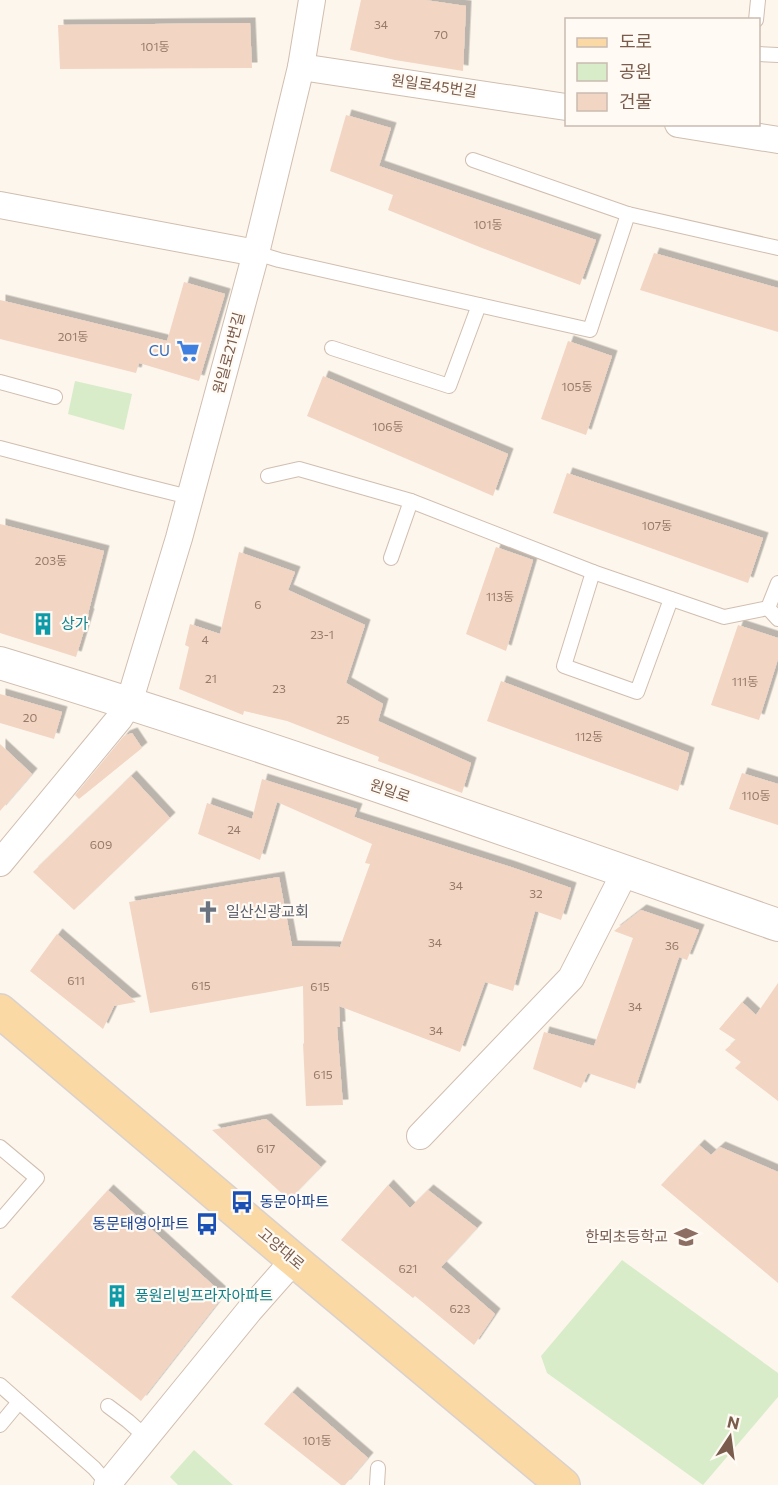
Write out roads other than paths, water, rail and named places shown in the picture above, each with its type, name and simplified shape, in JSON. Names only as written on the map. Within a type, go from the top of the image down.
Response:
[{"type":"main road","name":"고양대로","points":[[0,1011],[536,1485]]},
{"type":"main road","name":"고양대로","points":[[0,1034],[563,1485]]},
{"type":"street","name":"원일로21번길","points":[[0,862],[119,719],[129,703],[179,538],[256,253],[301,67],[312,0]]},
{"type":"street","name":"원일로45번길","points":[[301,67],[565,107]]},
{"type":"street","points":[[690,126],[778,140]]},
{"type":"street","points":[[0,205],[256,253]]},
{"type":"street","name":"원일로","points":[[0,663],[129,703],[778,925]]},
{"type":"street","points":[[420,1136],[571,978],[625,872]]},
{"type":"street","points":[[108,1485],[249,1311],[288,1267]]},
{"type":"lane","points":[[756,18],[758,0]]},
{"type":"lane","points":[[760,54],[778,55]]},
{"type":"lane","points":[[473,160],[628,214],[778,248]]},
{"type":"lane","points":[[256,253],[590,330],[628,214]]},
{"type":"lane","points":[[332,348],[448,386],[479,305]]},
{"type":"lane","points":[[0,382],[55,397]]},
{"type":"lane","points":[[0,448],[177,494],[190,495]]},
{"type":"lane","points":[[268,476],[299,469],[411,501],[593,572],[724,617],[768,608]]},
{"type":"lane","points":[[390,558],[411,501]]},
{"type":"lane","points":[[593,572],[564,666],[637,692],[671,598]]},
{"type":"lane","points":[[768,608],[778,583]]},
{"type":"lane","points":[[768,608],[778,620]]},
{"type":"lane","points":[[0,1147],[37,1178],[0,1221]]},
{"type":"lane","points":[[0,1385],[94,1468],[108,1485]]},
{"type":"lane","points":[[0,1425],[19,1402]]},
{"type":"lane","points":[[108,1406],[146,1437]]},
{"type":"lane","points":[[377,1485],[378,1468]]},
{"type":"place","name":"CU","points":[[188,351]]},
{"type":"place","name":"상가","points":[[43,624]]},
{"type":"place","name":"일산신광교회","points":[[208,912]]},
{"type":"place","name":"동문아파트","points":[[242,1202]]},
{"type":"place","name":"동문태영아파트","points":[[207,1224]]},
{"type":"place","name":"한뫼초등학교","points":[[686,1237]]},
{"type":"place","name":"풍원리빙프라자아파트","points":[[117,1296]]}]
